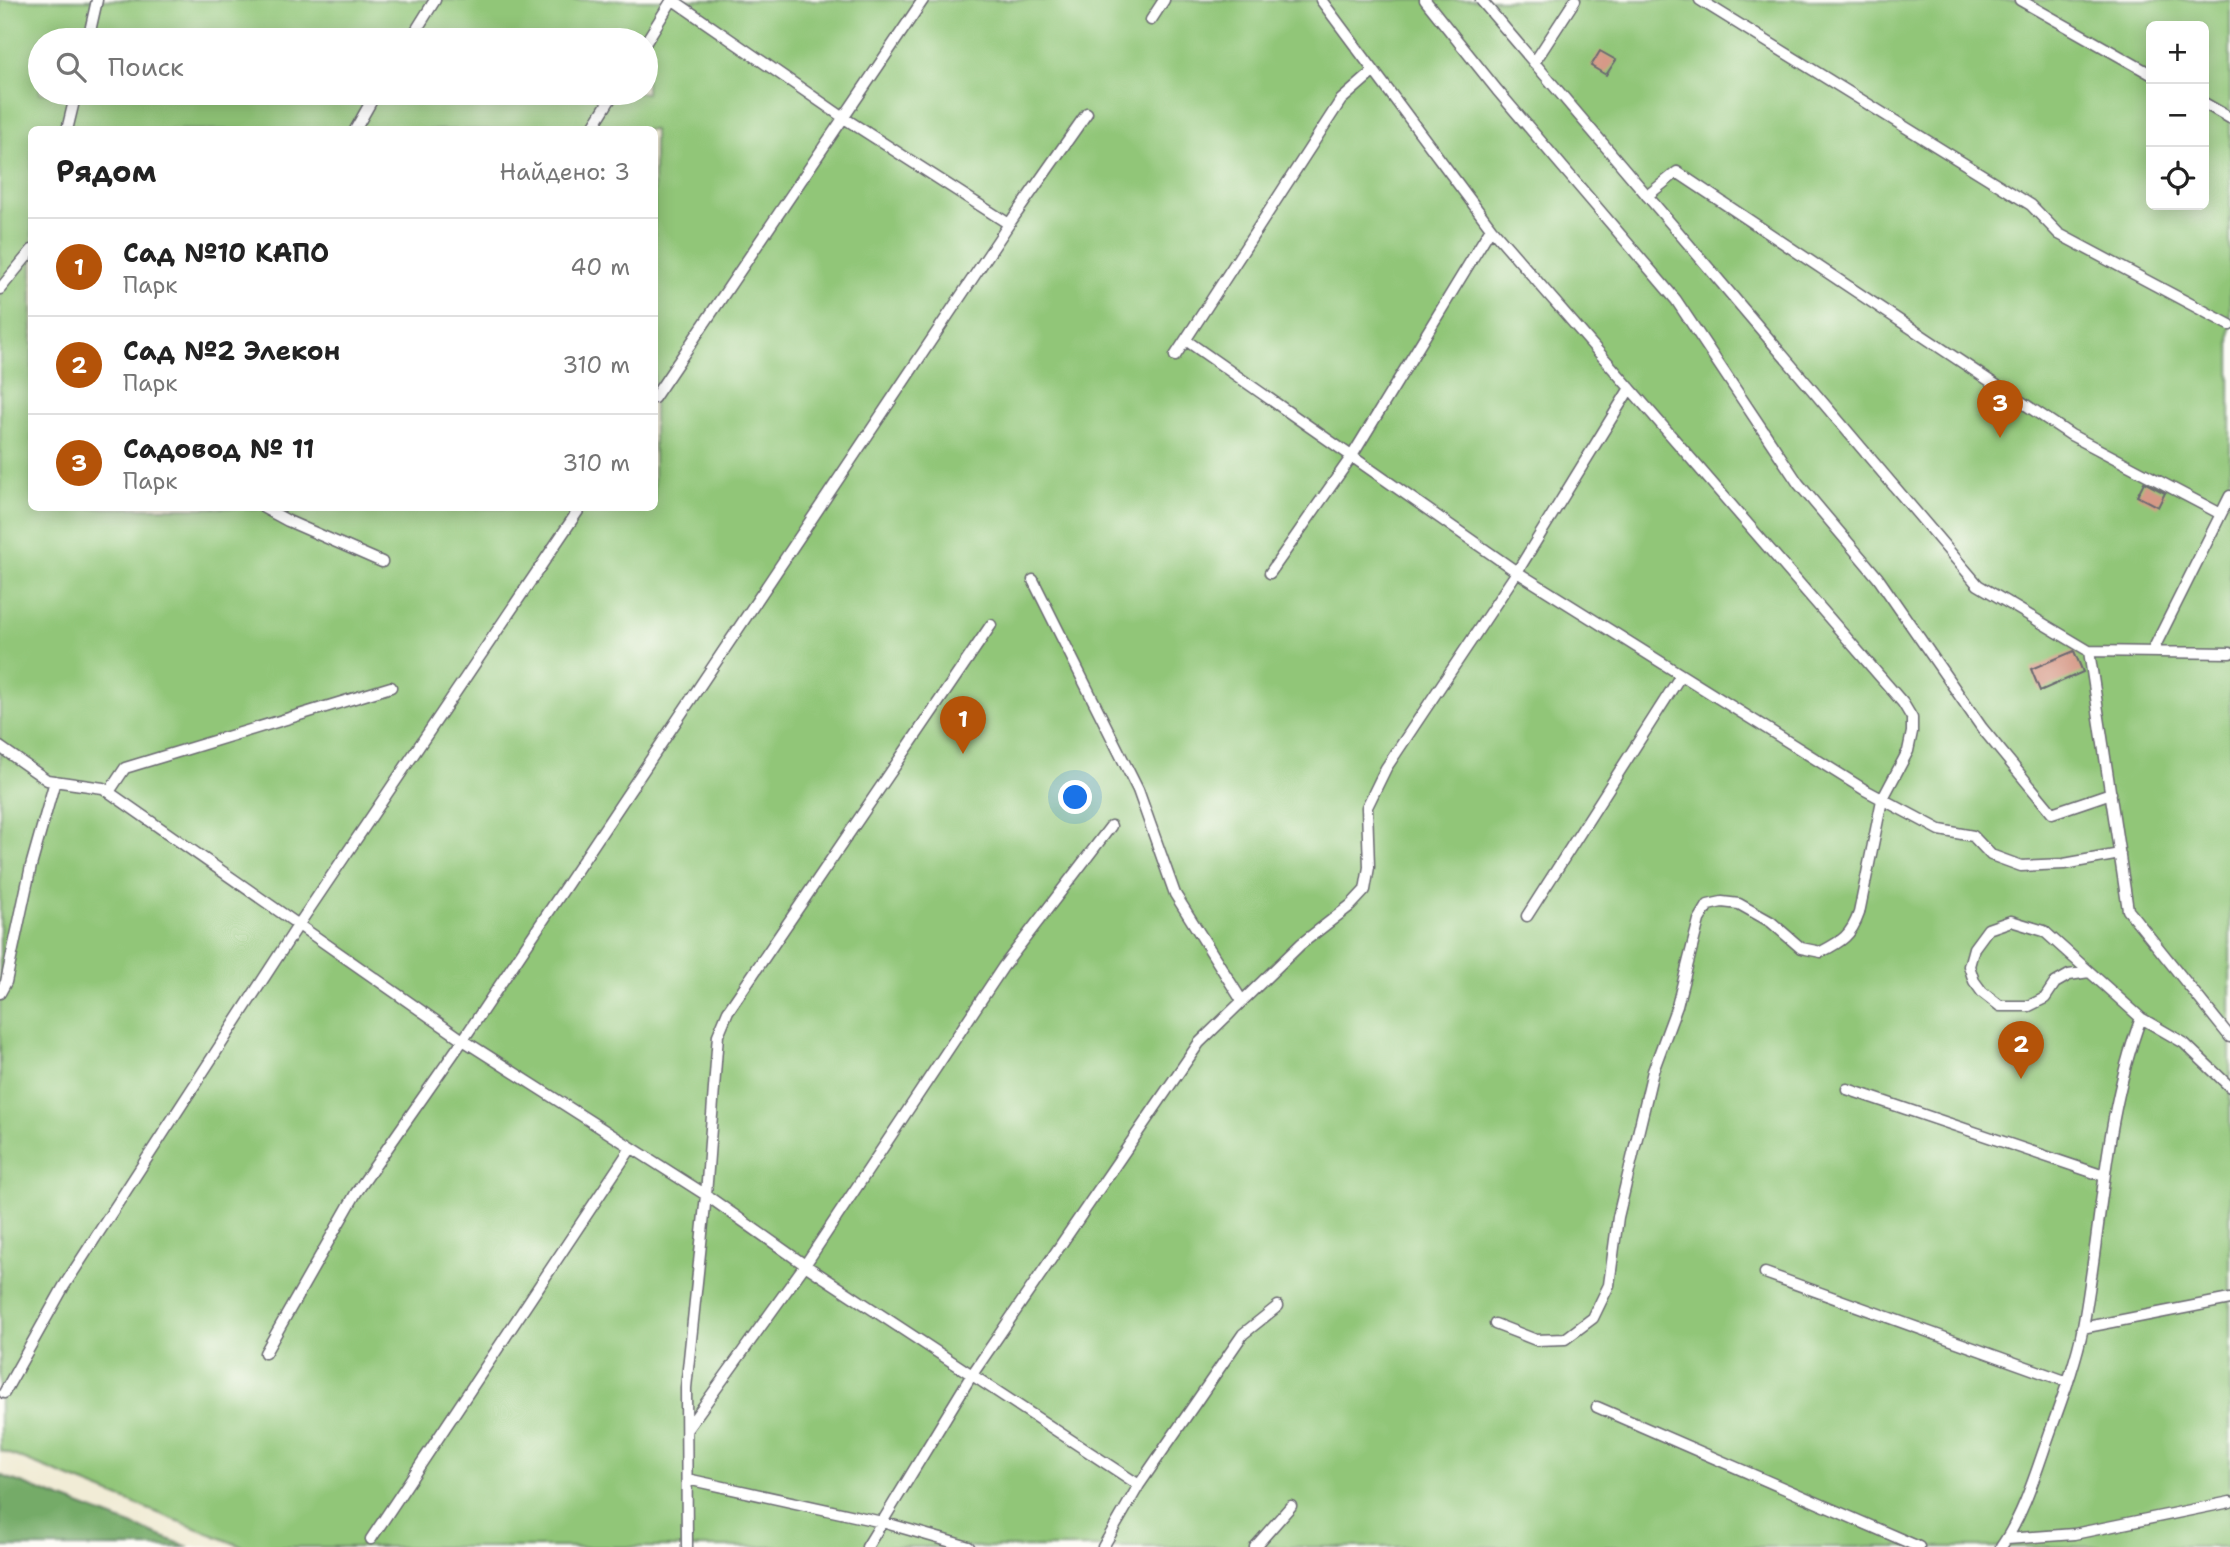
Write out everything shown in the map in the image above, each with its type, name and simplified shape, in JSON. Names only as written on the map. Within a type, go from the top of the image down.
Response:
[{"type":"lane","points":[[91,28],[97,0]]},
{"type":"lane","points":[[418,28],[435,0]]},
{"type":"lane","points":[[655,28],[672,0],[844,118],[1009,224]]},
{"type":"lane","points":[[658,392],[923,0]]},
{"type":"lane","points":[[1151,20],[1164,0]]},
{"type":"lane","points":[[1321,0],[1491,228],[1903,703],[1912,718],[1908,751],[1882,800],[1859,913],[1853,929],[1842,941],[1821,952],[1801,948],[1771,922],[1739,904],[1722,902],[1708,905],[1699,920],[1677,1006],[1653,1071],[1618,1217],[1609,1285],[1592,1318],[1565,1339],[1536,1340],[1495,1324]]},
{"type":"lane","points":[[1425,0],[1497,90],[1676,300],[1798,483],[1878,578],[1982,728],[2052,813],[2110,793]]},
{"type":"lane","points":[[1480,0],[1978,585],[2089,651],[2230,653]]},
{"type":"lane","points":[[1534,63],[1575,0]]},
{"type":"lane","points":[[1700,0],[2031,205],[2059,234],[2230,325]]},
{"type":"lane","points":[[2020,0],[2146,71]]},
{"type":"lane","points":[[1175,356],[1341,100],[1373,72]]},
{"type":"lane","points":[[68,126],[73,105]]},
{"type":"lane","points":[[357,126],[369,105]]},
{"type":"lane","points":[[593,126],[607,105]]},
{"type":"lane","points":[[2209,106],[2230,118]]},
{"type":"lane","points":[[265,1353],[356,1193],[463,1040],[1009,224],[1087,113]]},
{"type":"lane","points":[[1647,196],[1677,172],[2071,435],[2221,514]]},
{"type":"lane","points":[[1270,573],[1352,456],[1491,228]]},
{"type":"lane","points":[[0,289],[28,255]]},
{"type":"lane","points":[[1187,341],[1517,572],[1882,800],[1940,830],[1973,836],[1991,855],[2021,866],[2064,864],[2120,854]]},
{"type":"lane","points":[[867,1547],[971,1376],[1199,1043],[1301,944],[1351,905],[1365,890],[1369,867],[1367,807],[1381,778],[1517,572],[1630,388]]},
{"type":"lane","points":[[2152,652],[2230,496]]},
{"type":"lane","points":[[270,511],[382,562]]},
{"type":"lane","points":[[4,1393],[64,1286],[299,924],[578,511]]},
{"type":"lane","points":[[1034,580],[1138,790],[1175,894],[1242,1001]]},
{"type":"lane","points":[[687,1547],[686,1388],[706,1195],[718,1035],[728,1011],[991,625]]},
{"type":"lane","points":[[2089,651],[2128,910],[2230,1037]]},
{"type":"lane","points":[[1527,916],[1681,675]]},
{"type":"lane","points":[[109,792],[125,768],[391,687]]},
{"type":"lane","points":[[0,747],[47,780],[103,788],[463,1040],[706,1195],[805,1265],[1139,1485]]},
{"type":"lane","points":[[0,993],[6,982],[31,866],[55,782]]},
{"type":"lane","points":[[687,1429],[805,1265],[1003,967],[1111,826]]},
{"type":"lane","points":[[2089,972],[2069,975],[2055,983],[2045,998],[2029,1006],[2000,1006],[1982,992],[1974,981],[1969,966],[1974,948],[1987,929],[2011,921],[2044,931],[2141,1018],[2184,1043],[2230,1087]]},
{"type":"lane","points":[[2004,1543],[2032,1484],[2068,1382],[2082,1328],[2104,1176],[2129,1051],[2141,1018]]},
{"type":"lane","points":[[1847,1089],[2104,1176]]},
{"type":"lane","points":[[371,1539],[631,1148]]},
{"type":"lane","points":[[1765,1273],[2068,1382]]},
{"type":"lane","points":[[2082,1328],[2230,1299]]},
{"type":"lane","points":[[1103,1547],[1139,1485],[1243,1334],[1278,1306]]},
{"type":"lane","points":[[1597,1407],[1919,1547]]},
{"type":"lane","points":[[687,1479],[882,1522],[969,1547]]},
{"type":"lane","points":[[2004,1543],[2074,1534],[2230,1502]]},
{"type":"lane","points":[[1255,1547],[1291,1506]]},
{"type":"green space","points":[[0,0],[2230,0],[2230,1547],[243,1547],[0,1450]]},
{"type":"green space","points":[[0,1475],[189,1547],[0,1547]]},
{"type":"building","points":[[1600,51],[1616,60],[1606,75],[1591,66]]},
{"type":"building","points":[[2144,482],[2165,493],[2158,507],[2137,496]]},
{"type":"building","points":[[2074,651],[2083,672],[2040,691],[2031,669]]},
{"type":"place","name":"Садовод № 11","points":[[2000,438]]},
{"type":"place","name":"Сад №10 КАПО","points":[[963,754]]},
{"type":"place","name":"Сад №2 Элекон","points":[[2021,1079]]}]
